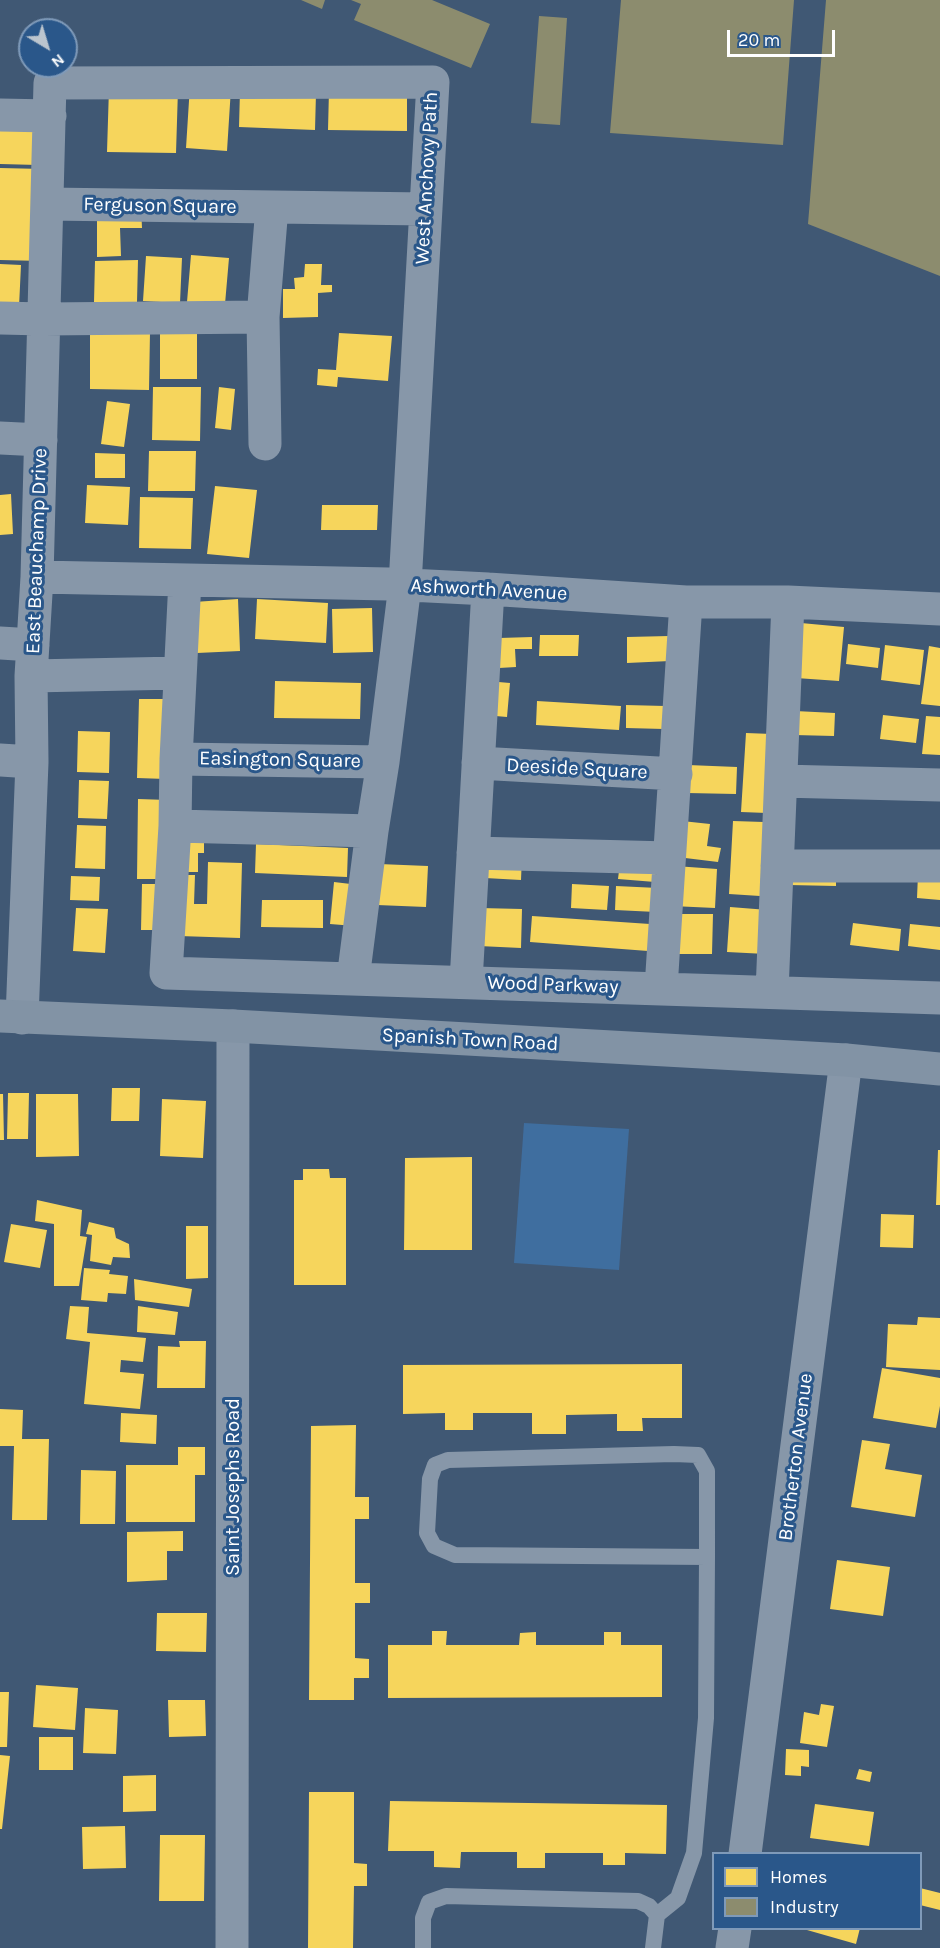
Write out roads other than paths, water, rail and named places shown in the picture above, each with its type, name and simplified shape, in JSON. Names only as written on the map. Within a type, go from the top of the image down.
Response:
[{"type":"main road","name":"Spanish Town Road","points":[[11,1017],[233,1026],[846,1060],[940,1069]]},
{"type":"street","name":"West Anchovy Path","points":[[50,83],[433,82],[405,585]]},
{"type":"street","name":"East Beauchamp Drive","points":[[11,1017],[32,762],[32,661],[37,577],[50,83]]},
{"type":"street","points":[[0,115],[50,116]]},
{"type":"street","name":"Ferguson Square","points":[[47,204],[426,209]]},
{"type":"street","points":[[265,444],[263,317],[272,207]]},
{"type":"street","points":[[0,318],[263,317]]},
{"type":"street","points":[[0,438],[41,440]]},
{"type":"street","name":"Ashworth Avenue","points":[[37,577],[405,585],[686,602],[788,602],[940,609]]},
{"type":"street","name":"Easington Square","points":[[166,972],[175,826],[185,580]]},
{"type":"street","name":"Easington Square","points":[[353,979],[405,585]]},
{"type":"street","name":"Deeside Square","points":[[466,982],[488,589]]},
{"type":"street","name":"Deeside Square","points":[[662,988],[686,602]]},
{"type":"street","points":[[772,992],[788,602]]},
{"type":"street","points":[[0,643],[32,661],[180,673]]},
{"type":"street","name":"Easington Square","points":[[176,759],[383,762]]},
{"type":"street","points":[[0,760],[32,762]]},
{"type":"street","name":"Deeside Square","points":[[478,763],[676,774]]},
{"type":"street","points":[[781,780],[940,785]]},
{"type":"street","points":[[175,826],[372,831]]},
{"type":"street","points":[[473,853],[669,858]]},
{"type":"street","points":[[777,866],[940,866]]},
{"type":"street","name":"Wood Parkway","points":[[166,972],[940,998]]},
{"type":"street","name":"Saint Josephs Road","points":[[232,1948],[233,1026]]},
{"type":"street","name":"Brotherton Avenue","points":[[745,1852],[846,1060]]},
{"type":"street","points":[[732,1948],[735,1930]]},
{"type":"lane","points":[[653,1948],[657,1915],[678,1898],[694,1853],[706,1718],[707,1557],[707,1471],[698,1455],[448,1460],[435,1465],[430,1479],[427,1533],[434,1546],[454,1555],[707,1557]]},
{"type":"lane","points":[[423,1948],[423,1918],[429,1902],[446,1896],[638,1901],[650,1906],[657,1915]]}]
